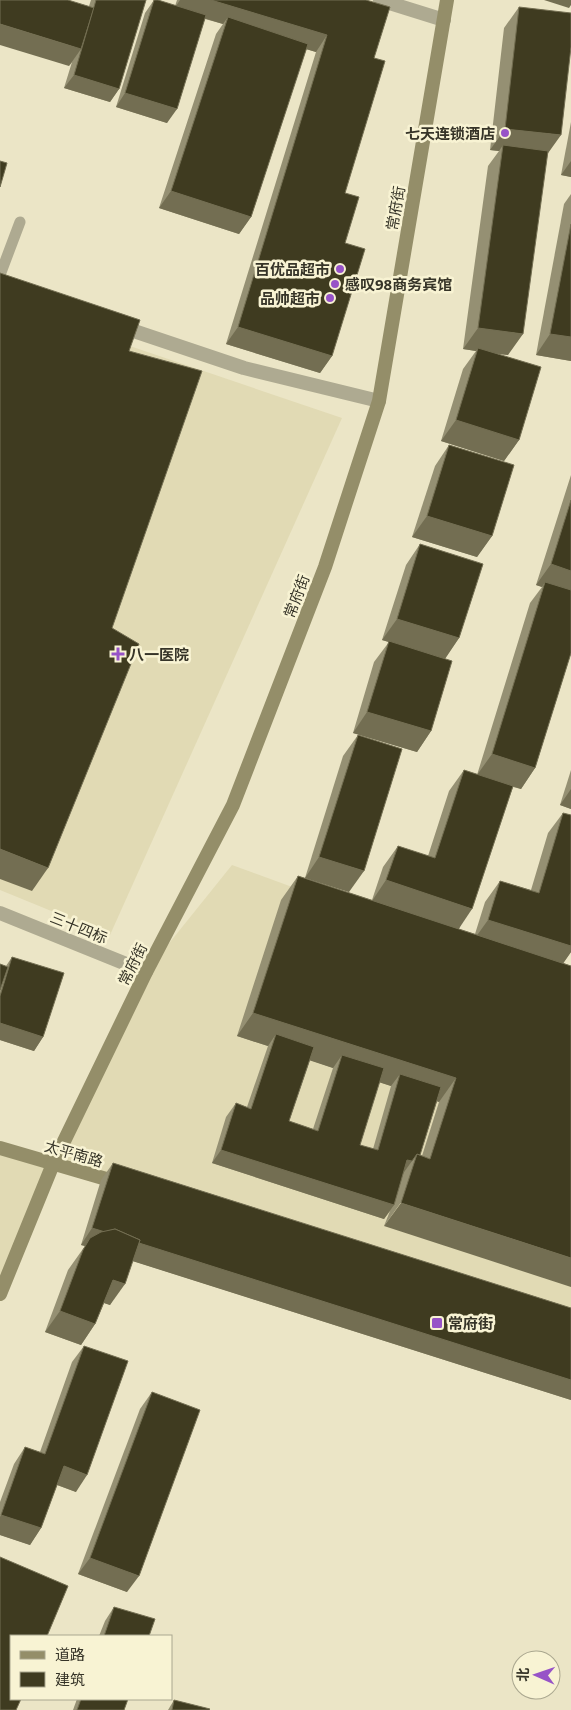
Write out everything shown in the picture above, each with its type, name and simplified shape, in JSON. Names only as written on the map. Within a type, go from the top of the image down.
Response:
[{"type":"main road","name":"常府街","points":[[0,1294],[53,1164],[146,972],[233,805],[325,567],[379,401],[446,0]]},
{"type":"main road","name":"太平南路","points":[[0,1148],[128,1186]]},
{"type":"street","points":[[380,0],[444,20]]},
{"type":"street","points":[[103,320],[244,368],[379,401]]},
{"type":"street","name":"三十四标","points":[[0,913],[146,972]]},
{"type":"lane","points":[[0,275],[20,222]]},
{"type":"shaded area","name":"八一医院","points":[[0,302],[342,418],[110,935],[0,890]]},
{"type":"shaded area","points":[[232,865],[571,989],[571,1317],[53,1164],[0,1294],[0,1148],[53,1163],[146,972]]},
{"type":"building","points":[[0,0],[68,0],[94,8],[81,49],[0,24]]},
{"type":"building","points":[[96,0],[146,0],[119,89],[74,75]]},
{"type":"building","points":[[154,0],[206,15],[177,109],[125,93]]},
{"type":"building","points":[[211,0],[366,0],[390,7],[374,58],[385,61],[345,193],[359,197],[345,243],[365,249],[332,356],[238,327],[327,35]]},
{"type":"building","points":[[519,7],[571,13],[571,47],[561,135],[505,129]]},
{"type":"building","points":[[228,17],[308,44],[251,217],[171,191]]},
{"type":"building","points":[[503,145],[548,151],[523,334],[478,328]]},
{"type":"building","points":[[0,161],[7,163],[0,187]]},
{"type":"building","points":[[571,224],[571,337],[550,334]]},
{"type":"building","points":[[0,273],[140,320],[129,351],[202,371],[112,628],[139,644],[48,868],[0,849]]},
{"type":"building","points":[[478,348],[541,367],[519,440],[456,420]]},
{"type":"building","points":[[449,445],[514,465],[492,536],[427,516]]},
{"type":"building","points":[[571,500],[571,571],[551,564]]},
{"type":"building","points":[[420,544],[483,564],[459,638],[397,619]]},
{"type":"building","points":[[545,582],[571,590],[571,653],[535,768],[492,754]]},
{"type":"building","points":[[389,641],[452,661],[431,731],[367,712]]},
{"type":"building","points":[[358,735],[402,749],[364,871],[319,857]]},
{"type":"building","points":[[464,770],[513,786],[472,909],[386,880],[398,846],[435,858]]},
{"type":"building","points":[[563,813],[571,815],[571,946],[488,920],[500,881],[539,893]]},
{"type":"building","points":[[298,876],[571,966],[571,1258],[401,1203],[417,1154],[430,1159],[456,1078],[253,1013]]},
{"type":"building","points":[[12,957],[64,973],[43,1037],[0,1023],[0,996]]},
{"type":"building","points":[[0,964],[8,967],[0,990]]},
{"type":"building","points":[[276,1034],[314,1047],[289,1121],[318,1131],[342,1055],[384,1068],[360,1145],[378,1150],[400,1074],[441,1087],[420,1155],[417,1154],[412,1161],[407,1160],[394,1205],[221,1150],[236,1103],[251,1109]]},
{"type":"building","points":[[113,1163],[571,1308],[571,1380],[139,1243],[140,1240],[115,1229],[105,1232],[92,1228]]},
{"type":"building","points":[[115,1229],[140,1240],[125,1284],[113,1280],[95,1324],[60,1311],[83,1250],[90,1238],[101,1232]]},
{"type":"building","points":[[84,1346],[128,1361],[87,1475],[64,1466],[41,1528],[1,1515],[25,1447],[45,1454]]},
{"type":"building","points":[[152,1392],[200,1410],[139,1576],[90,1558]]},
{"type":"building","points":[[0,1557],[68,1586],[47,1635],[10,1635],[10,1700],[21,1700],[16,1710],[0,1710]]},
{"type":"building","points":[[114,1607],[155,1619],[149,1635],[104,1635]]},
{"type":"building","points":[[81,1700],[128,1700],[124,1710],[77,1710]]},
{"type":"building","points":[[174,1700],[210,1709],[172,1710]]},
{"type":"place","name":"七天连锁酒店","points":[[505,133]]},
{"type":"place","name":"百优品超市","points":[[340,269]]},
{"type":"place","name":"感叹98商务宾馆","points":[[335,284]]},
{"type":"place","name":"品帅超市","points":[[330,298]]},
{"type":"place","name":"八一医院","points":[[118,654]]},
{"type":"place","name":"常府街","points":[[437,1323]]}]
